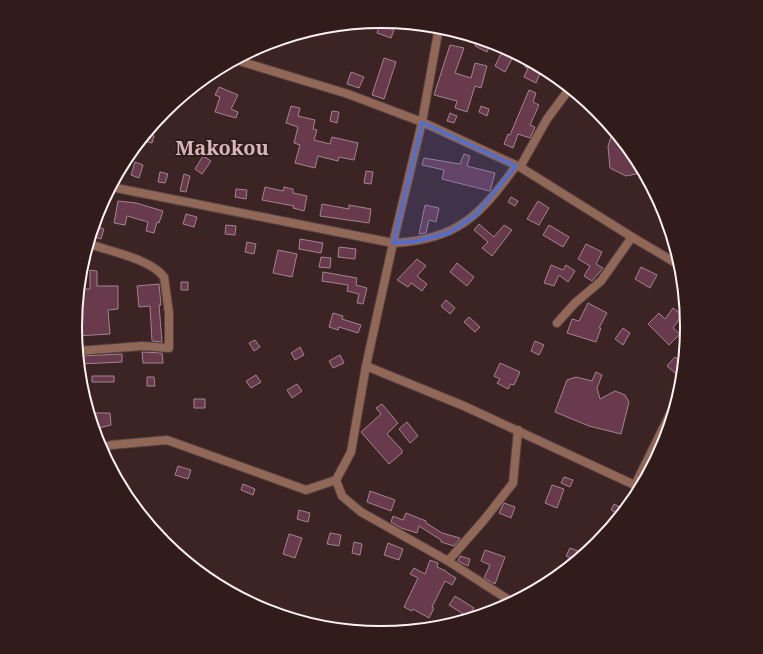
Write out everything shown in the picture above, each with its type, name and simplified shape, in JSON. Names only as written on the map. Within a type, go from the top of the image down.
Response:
[{"type":"street","points":[[107,446],[166,440],[306,490],[336,480],[351,452],[366,366],[422,122],[438,34]]},
{"type":"street","points":[[247,60],[348,94],[422,122],[518,167],[673,261]]},
{"type":"street","points":[[117,188],[393,243],[414,242],[449,233],[475,216],[518,167],[547,119],[567,92]]},
{"type":"street","points":[[557,323],[575,303],[601,280],[632,237]]},
{"type":"street","points":[[83,351],[142,346],[169,348],[169,313],[164,277],[162,274],[140,261],[94,246]]},
{"type":"street","points":[[366,366],[518,430],[635,485]]},
{"type":"street","points":[[448,561],[484,520],[513,482],[518,430]]},
{"type":"street","points":[[336,480],[342,496],[361,512],[448,561],[506,598]]},
{"type":"highlighted area","points":[[422,122],[516,166],[475,216],[449,233],[414,242],[393,243]]},
{"type":"building","points":[[379,28],[394,30],[391,38],[377,33]]},
{"type":"building","points":[[476,43],[489,48],[487,52],[475,46]]},
{"type":"building","points":[[450,45],[464,48],[455,73],[471,78],[475,63],[487,66],[481,88],[475,86],[467,112],[455,108],[457,101],[434,95]]},
{"type":"building","points":[[501,53],[512,58],[505,72],[495,66]]},
{"type":"building","points":[[384,58],[396,62],[384,99],[372,95]]},
{"type":"building","points":[[526,65],[540,73],[536,83],[524,77],[528,68],[525,67]]},
{"type":"building","points":[[351,72],[364,77],[359,88],[347,84]]},
{"type":"building","points":[[219,87],[238,95],[231,109],[238,112],[236,118],[215,112],[220,97],[215,95]]},
{"type":"building","points":[[529,90],[536,93],[533,102],[539,105],[530,125],[535,127],[530,138],[518,134],[513,148],[504,144],[508,134],[510,135]]},
{"type":"building","points":[[291,106],[300,108],[298,116],[315,120],[313,129],[317,130],[314,140],[330,144],[332,137],[358,143],[354,160],[339,157],[338,161],[318,156],[315,168],[295,163],[300,145],[294,143],[298,127],[286,123]]},
{"type":"building","points":[[481,106],[489,109],[487,116],[479,112]]},
{"type":"building","points":[[332,111],[339,112],[337,123],[330,121]]},
{"type":"building","points":[[450,113],[457,116],[454,123],[447,121]]},
{"type":"building","points":[[152,136],[154,136],[152,143],[147,142]]},
{"type":"building","points":[[611,137],[619,145],[637,174],[626,176],[610,168],[608,146]]},
{"type":"building","points":[[464,154],[470,156],[467,166],[495,173],[490,191],[442,179],[444,170],[422,165],[424,158],[460,164]]},
{"type":"building","points":[[203,156],[211,161],[202,174],[195,169]]},
{"type":"building","points":[[135,162],[143,165],[139,178],[131,175]]},
{"type":"building","points":[[366,171],[373,172],[371,184],[364,183]]},
{"type":"building","points":[[160,172],[168,174],[165,183],[158,182]]},
{"type":"building","points":[[184,174],[190,176],[186,192],[180,191]]},
{"type":"building","points":[[265,187],[283,191],[284,187],[293,189],[293,193],[307,196],[304,211],[293,208],[294,206],[262,200]]},
{"type":"building","points":[[236,189],[247,190],[246,199],[235,197]]},
{"type":"building","points":[[511,197],[518,201],[515,206],[508,202]]},
{"type":"building","points":[[118,201],[136,203],[163,211],[159,223],[157,222],[154,233],[146,231],[148,222],[127,216],[125,225],[114,223]]},
{"type":"building","points":[[538,201],[549,208],[539,225],[527,219]]},
{"type":"building","points":[[322,204],[349,209],[349,205],[371,209],[369,223],[320,216]]},
{"type":"building","points":[[425,205],[439,208],[436,222],[429,220],[426,233],[419,234]]},
{"type":"building","points":[[186,214],[197,217],[194,227],[183,224]]},
{"type":"building","points":[[479,224],[494,237],[504,225],[512,230],[492,256],[482,248],[488,242],[474,230]]},
{"type":"building","points":[[226,225],[236,226],[235,235],[225,234]]},
{"type":"building","points":[[549,225],[569,237],[563,247],[543,235]]},
{"type":"building","points":[[99,228],[104,229],[101,239],[96,238]]},
{"type":"building","points":[[300,239],[323,243],[321,253],[299,249]]},
{"type":"building","points":[[247,242],[256,244],[254,254],[245,252]]},
{"type":"building","points":[[586,244],[602,252],[596,264],[603,268],[592,281],[584,276],[590,266],[578,259]]},
{"type":"building","points":[[339,247],[356,249],[355,259],[338,257]]},
{"type":"building","points":[[278,250],[297,254],[292,277],[273,273]]},
{"type":"building","points":[[321,257],[331,258],[330,268],[319,267]]},
{"type":"building","points":[[417,259],[426,266],[417,276],[427,284],[422,291],[411,283],[408,287],[397,280]]},
{"type":"building","points":[[457,263],[474,277],[467,286],[450,272]]},
{"type":"building","points":[[551,265],[563,270],[566,265],[575,271],[568,282],[559,275],[554,286],[544,283]]},
{"type":"building","points":[[641,267],[657,275],[650,288],[635,279]]},
{"type":"building","points":[[90,270],[97,271],[97,286],[118,286],[118,309],[108,310],[110,334],[82,336],[85,289],[90,289]]},
{"type":"building","points":[[323,272],[357,278],[356,285],[367,288],[363,304],[357,303],[359,294],[347,291],[348,285],[322,281]]},
{"type":"building","points":[[181,282],[188,282],[188,290],[181,290]]},
{"type":"building","points":[[159,284],[162,342],[152,341],[150,306],[139,307],[137,286]]},
{"type":"building","points":[[446,300],[455,308],[450,314],[441,306]]},
{"type":"building","points":[[588,303],[607,313],[599,328],[601,328],[596,342],[567,333],[572,319],[579,321]]},
{"type":"building","points":[[673,308],[680,313],[680,318],[673,328],[680,334],[669,345],[648,324],[659,313],[665,319]]},
{"type":"building","points":[[333,313],[343,316],[342,319],[361,325],[358,333],[339,327],[338,330],[329,327]]},
{"type":"building","points":[[469,317],[480,327],[475,332],[464,322]]},
{"type":"building","points":[[623,328],[630,333],[623,345],[615,339]]},
{"type":"building","points":[[255,340],[260,347],[254,351],[249,343]]},
{"type":"building","points":[[535,341],[544,345],[539,355],[531,351]]},
{"type":"building","points":[[300,347],[304,355],[295,360],[291,353]]},
{"type":"building","points":[[142,352],[162,353],[163,363],[143,363]]},
{"type":"building","points":[[122,354],[122,362],[85,364],[84,356]]},
{"type":"building","points":[[340,355],[344,363],[333,368],[329,361]]},
{"type":"building","points":[[675,357],[679,360],[677,370],[675,373],[667,366]]},
{"type":"building","points":[[500,363],[520,372],[514,385],[511,384],[508,389],[497,383],[500,379],[494,376]]},
{"type":"building","points":[[596,372],[602,375],[597,388],[600,399],[615,391],[625,395],[629,402],[621,434],[589,426],[555,412],[567,380],[576,377],[592,381]]},
{"type":"building","points":[[256,375],[261,382],[251,388],[246,381]]},
{"type":"building","points":[[92,376],[114,376],[114,382],[92,382]]},
{"type":"building","points":[[147,377],[154,377],[155,386],[147,386]]},
{"type":"building","points":[[297,384],[302,391],[292,398],[287,390]]},
{"type":"building","points":[[194,399],[205,399],[205,408],[194,408]]},
{"type":"building","points":[[382,404],[398,423],[387,434],[402,450],[402,453],[389,464],[361,432],[381,414],[376,408]]},
{"type":"building","points":[[95,413],[110,413],[111,425],[100,428]]},
{"type":"building","points":[[407,422],[418,436],[410,443],[399,429]]},
{"type":"building","points":[[178,466],[191,470],[188,479],[175,475]]},
{"type":"building","points":[[564,477],[573,480],[570,487],[561,483]]},
{"type":"building","points":[[243,484],[255,489],[253,495],[241,490]]},
{"type":"building","points":[[552,485],[564,489],[557,508],[545,503]]},
{"type":"building","points":[[370,491],[395,500],[391,511],[367,502]]},
{"type":"building","points":[[504,503],[515,507],[511,518],[499,513]]},
{"type":"building","points":[[614,504],[620,507],[616,513],[611,510]]},
{"type":"building","points":[[299,510],[310,513],[308,522],[297,519]]},
{"type":"building","points":[[406,513],[426,521],[426,523],[442,533],[460,538],[454,546],[441,542],[441,540],[419,526],[417,533],[401,528],[391,522],[393,516],[403,520]]},
{"type":"building","points":[[330,533],[341,535],[339,546],[327,544]]},
{"type":"building","points":[[289,534],[302,538],[295,558],[283,554]]},
{"type":"building","points":[[354,542],[362,544],[360,555],[352,553]]},
{"type":"building","points":[[388,543],[403,549],[399,560],[384,555]]},
{"type":"building","points":[[570,548],[578,551],[571,558],[566,556]]},
{"type":"building","points":[[485,550],[505,557],[495,584],[484,578],[490,565],[481,561]]},
{"type":"building","points":[[460,556],[470,559],[468,566],[458,561]]},
{"type":"building","points":[[430,560],[438,563],[437,567],[456,578],[452,585],[445,581],[432,607],[434,608],[429,618],[413,609],[412,611],[404,607],[418,578],[410,574],[414,568],[425,574]]},
{"type":"building","points":[[455,596],[474,608],[471,612],[464,614],[449,605]]},
{"type":"district","name":"Makokou","points":[[222,147]]}]
